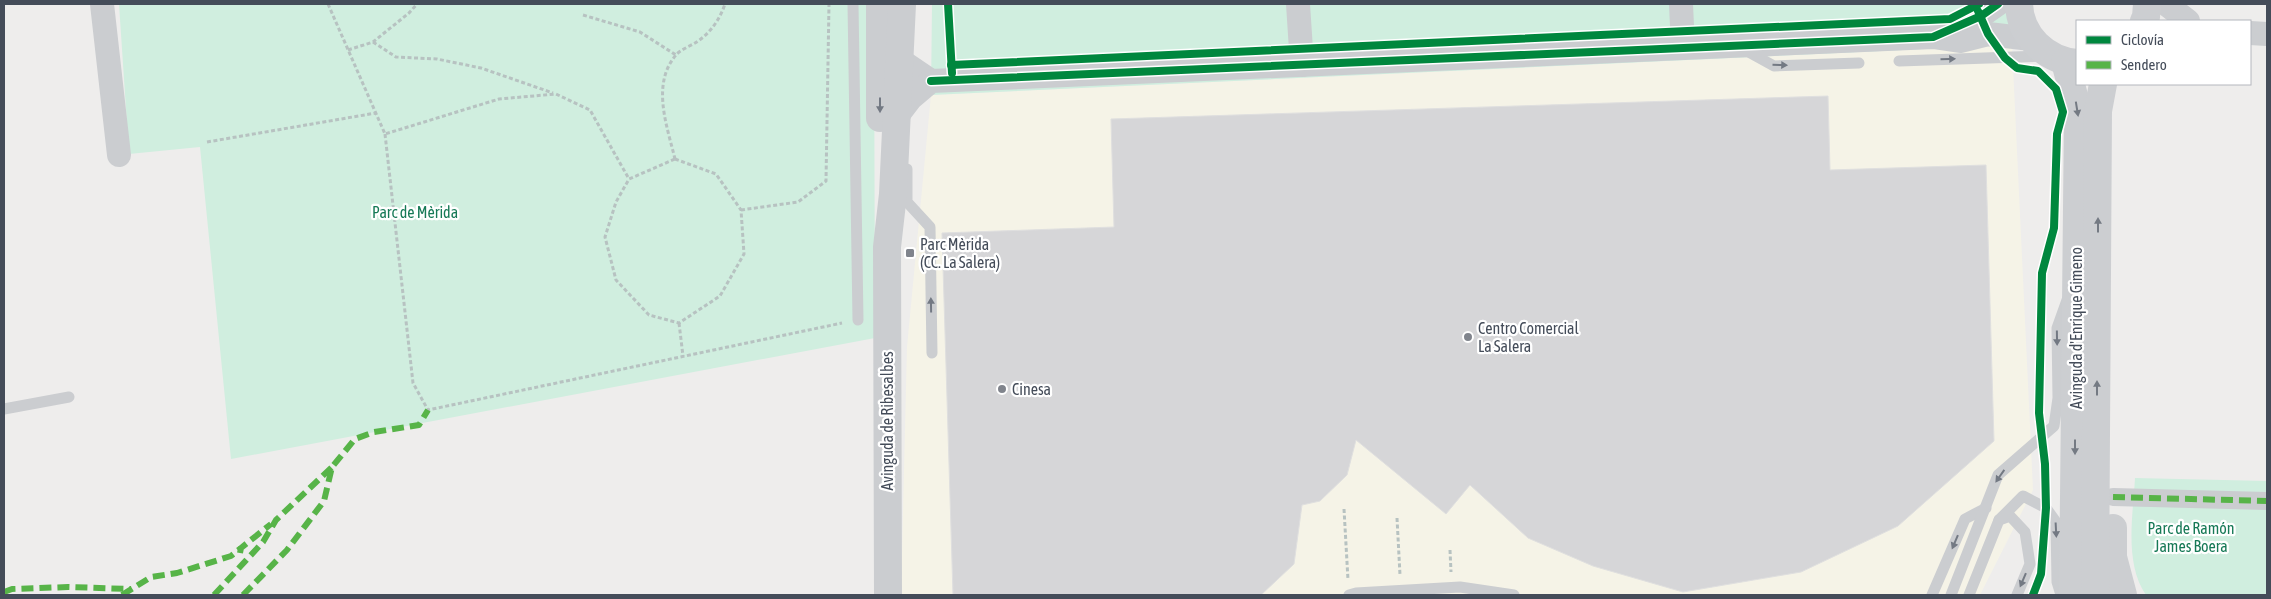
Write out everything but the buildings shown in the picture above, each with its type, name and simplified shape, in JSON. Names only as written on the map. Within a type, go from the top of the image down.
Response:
[{"type":"main road","name":"Avinguda d'Enrique Gimeno","points":[[2019,4],[2020,15],[2056,55],[2078,111],[2073,595]]},
{"type":"main road","points":[[2144,20],[2147,4]]},
{"type":"main road","name":"Avinguda d'Enrique Gimeno","points":[[2095,595],[2098,111],[2103,85]]},
{"type":"main road","points":[[2097,436],[2113,497],[2113,557],[2123,595]]},
{"type":"street","points":[[102,4],[119,155]]},
{"type":"street","name":"Avinguda de Ribesalbes","points":[[880,4],[885,79],[880,189],[887,247],[888,595]]},
{"type":"street","name":"Avinguda de Ribesalbes","points":[[885,79],[892,61],[892,4]]},
{"type":"street","name":"Avinguda de Ribesalbes","points":[[887,247],[903,156],[885,79],[902,4]]},
{"type":"street","points":[[1298,4],[1302,65]]},
{"type":"street","points":[[1681,4],[1683,48]]},
{"type":"street","points":[[1934,36],[1981,16],[1998,4]]},
{"type":"street","points":[[2166,4],[2187,20]]},
{"type":"street","points":[[2251,33],[2267,34]]},
{"type":"street","points":[[885,79],[932,81],[1934,36],[1960,41],[1988,34],[2056,55]]},
{"type":"street","points":[[885,79],[932,81]]},
{"type":"street","points":[[2113,497],[2267,502]]},
{"type":"lane","points":[[853,4],[885,79],[858,320]]},
{"type":"lane","points":[[1737,45],[1774,66],[1859,63]]},
{"type":"lane","points":[[1899,61],[2056,55]]},
{"type":"lane","points":[[903,156],[907,202],[930,227],[932,354]]},
{"type":"lane","points":[[1951,595],[1998,475],[2054,426],[2058,398],[2057,328],[2076,275]]},
{"type":"lane","points":[[4,409],[70,397]]},
{"type":"lane","points":[[1969,595],[1999,520],[2023,496],[2046,508],[2056,522],[2057,582],[2060,595]]},
{"type":"lane","points":[[1932,595],[1965,519],[1986,508]]},
{"type":"lane","points":[[1999,520],[2010,516],[2025,532],[2030,564],[2017,595]]},
{"type":"lane","points":[[1349,595],[1460,587],[1514,595]]},
{"type":"path","points":[[328,4],[385,134],[413,383],[428,410],[858,320]]},
{"type":"path","points":[[348,50],[373,42],[409,13],[417,4]]},
{"type":"path","points":[[675,159],[664,112],[663,79],[676,55],[699,40],[715,24],[720,18],[725,4]]},
{"type":"path","points":[[742,210],[798,202],[826,181],[829,4]]},
{"type":"path","points":[[583,15],[640,32],[676,55]]},
{"type":"path","points":[[373,42],[396,57],[437,59],[481,68],[556,94],[590,110],[630,179]]},
{"type":"path","points":[[385,134],[499,98],[556,94]]},
{"type":"path","points":[[207,142],[376,114]]},
{"type":"path","points":[[675,159],[716,174],[742,210],[744,254],[720,296],[679,322],[649,315],[616,280],[605,237],[616,202],[630,179],[675,159]]},
{"type":"path","points":[[679,322],[684,356]]},
{"type":"path","points":[[1344,509],[1349,595]]},
{"type":"path","points":[[1397,518],[1401,590]]},
{"type":"shaded area","name":"Centro Comercial La Salera","points":[[2012,45],[2033,490],[1980,595],[901,595],[907,347],[931,95]]},
{"type":"green space","name":"Parc de Mèrida","points":[[119,4],[874,4],[875,338],[231,459],[200,147],[129,154]]},
{"type":"green space","points":[[932,4],[2023,4],[2012,45],[931,95]]},
{"type":"green space","name":"Parc de Ramón James Boera","points":[[2135,478],[2267,481],[2267,595],[2146,595],[2139,582],[2132,554]]},
{"type":"marked path","points":[[243,595],[287,550],[324,501],[332,467],[355,439],[374,432],[419,425],[428,410]]},
{"type":"marked path","points":[[214,595],[263,542],[276,520],[332,467]]},
{"type":"marked path","points":[[2113,497],[2267,501]]},
{"type":"marked path","points":[[240,553],[241,548],[271,524]]},
{"type":"marked path","points":[[122,595],[151,577],[177,573],[231,556],[241,548]]},
{"type":"marked path","points":[[4,592],[12,589],[68,587],[131,589]]},
{"type":"cycle path","points":[[948,4],[952,73]]},
{"type":"cycle path","points":[[951,65],[1950,19],[1979,4]]},
{"type":"cycle path","points":[[931,81],[1933,37],[1981,16],[1998,4]]},
{"type":"cycle path","points":[[1978,11],[1988,34],[2005,58],[2017,68],[2038,71],[2056,89],[2063,112],[2057,134],[2054,228],[2042,273],[2039,413],[2045,464],[2046,508],[2041,574],[2033,595]]},
{"type":"place","name":"Parc Mèrida (CC. La Salera)","points":[[910,253]]},
{"type":"place","name":"Centro Comercial La Salera","points":[[1468,337]]},
{"type":"place","name":"Cinesa","points":[[1002,389]]}]
